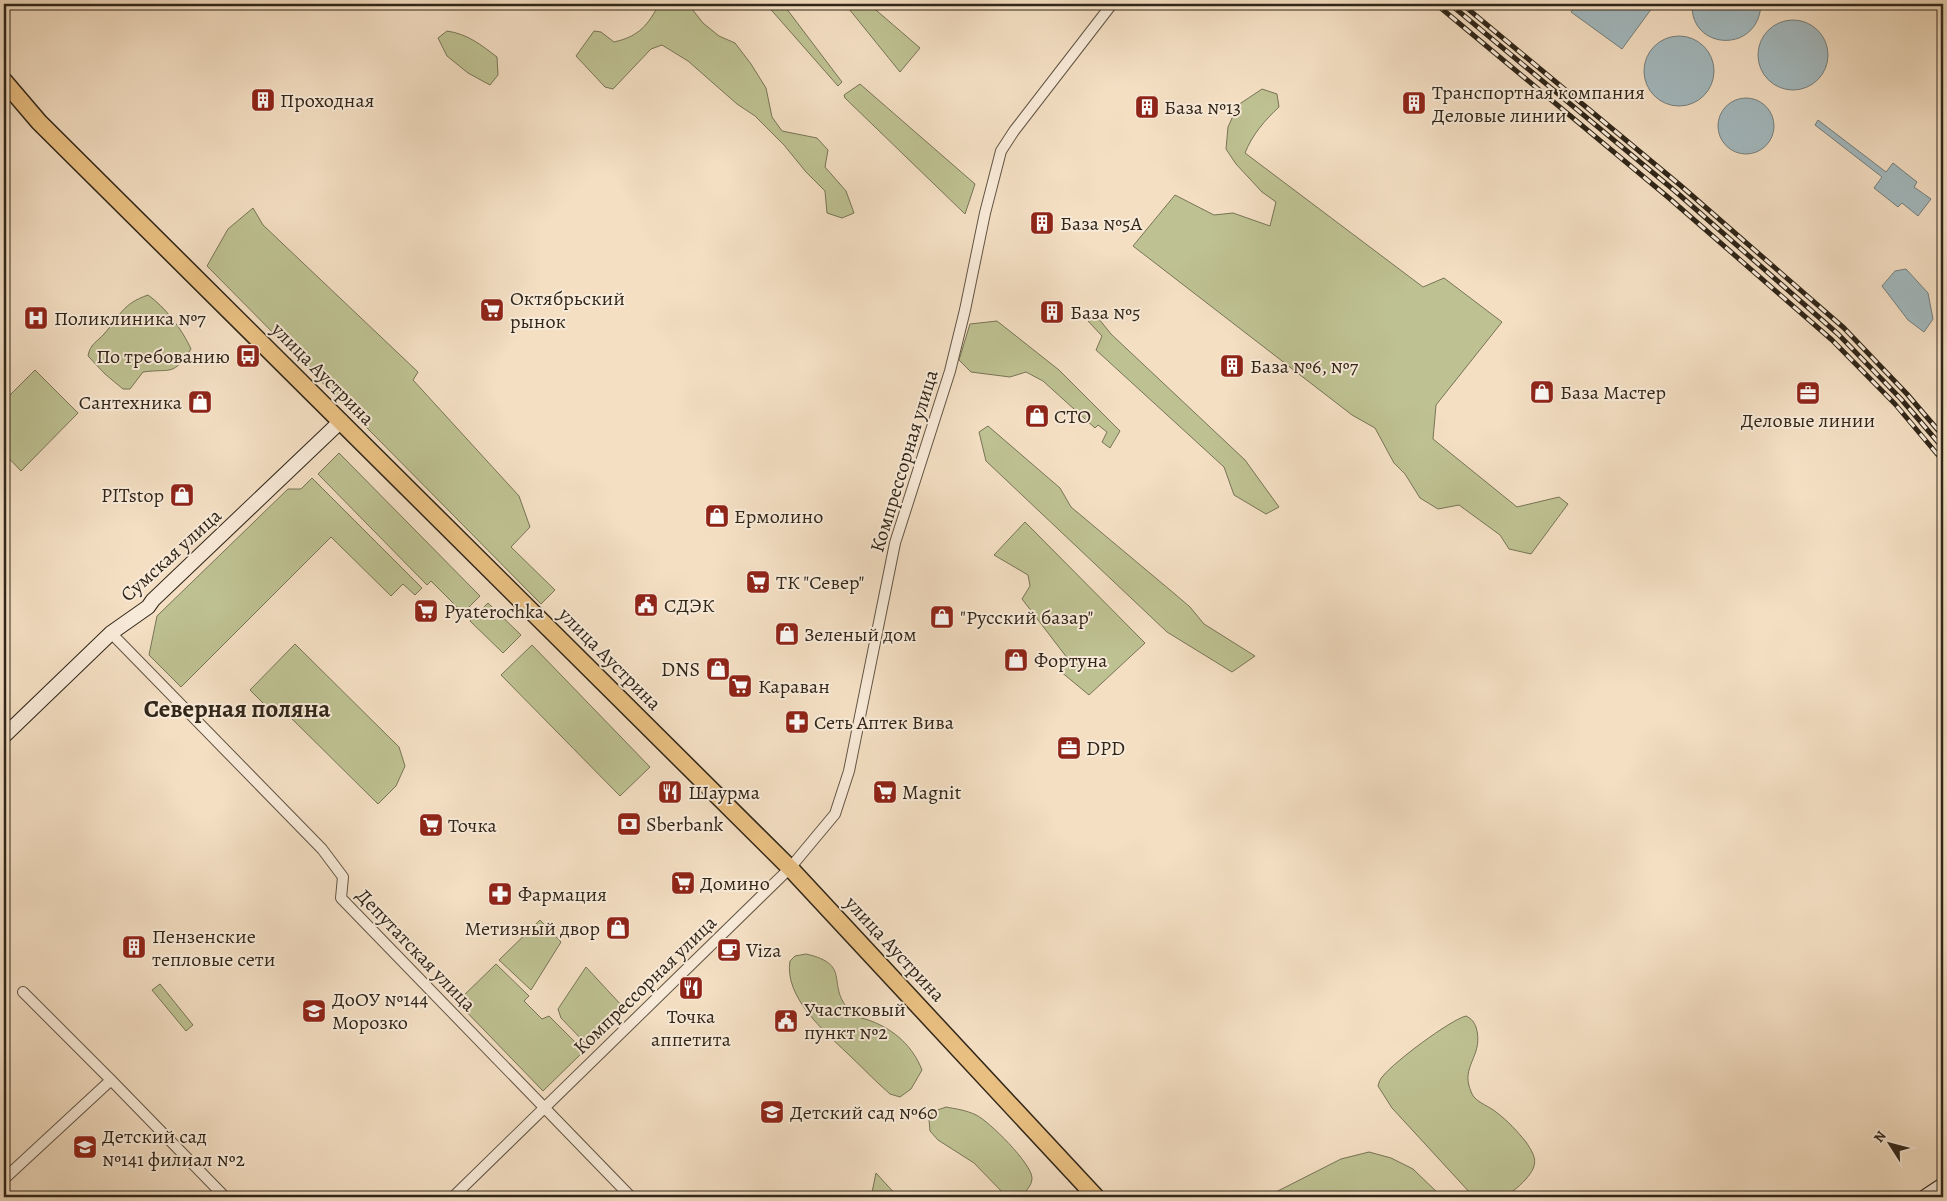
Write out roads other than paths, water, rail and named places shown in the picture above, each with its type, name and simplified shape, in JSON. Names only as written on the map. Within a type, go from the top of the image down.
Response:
[{"type":"main road","points":[[4,81],[39,122]]},
{"type":"main road","points":[[4,95],[39,122]]},
{"type":"main road","name":"улица Аустрина","points":[[39,122],[790,868],[1096,1197]]},
{"type":"street","name":"Компрессорная улица","points":[[453,1197],[790,868],[835,814],[849,772],[895,543],[950,371],[966,310],[985,212],[1001,152],[1014,131],[1112,4]]},
{"type":"street","name":"Сумская улица","points":[[4,736],[111,632],[148,607],[153,600],[341,421]]},
{"type":"street","name":"Депутатская улица","points":[[111,632],[322,849],[344,877],[341,898],[631,1197]]},
{"type":"street","points":[[23,992],[112,1080],[225,1197]]},
{"type":"street","points":[[4,1179],[112,1080]]},
{"type":"street","points":[[1925,1197],[1943,1185]]},
{"type":"water","points":[[1577,4],[1655,4],[1622,49],[1571,12]]},
{"type":"water","points":[[1692,4],[1761,4],[1757,20],[1749,32],[1738,38],[1725,40],[1712,38],[1702,31],[1694,20]]},
{"type":"water","points":[[1793,20],[1806,23],[1818,30],[1825,42],[1828,55],[1825,68],[1818,80],[1806,87],[1793,90],[1780,87],[1768,80],[1761,68],[1758,55],[1761,42],[1768,30],[1780,23]]},
{"type":"water","points":[[1679,36],[1692,39],[1704,46],[1711,58],[1714,71],[1711,84],[1704,96],[1692,103],[1679,106],[1666,103],[1654,96],[1647,84],[1644,71],[1647,58],[1654,46],[1666,39]]},
{"type":"water","points":[[1740,98],[1752,98],[1762,102],[1770,110],[1774,126],[1770,142],[1762,150],[1752,154],[1740,154],[1730,150],[1722,142],[1718,132],[1718,120],[1722,110],[1730,102]]},
{"type":"water","points":[[1818,120],[1886,172],[1893,163],[1917,182],[1914,187],[1931,199],[1918,216],[1902,203],[1898,207],[1874,188],[1882,177],[1815,125]]},
{"type":"water","points":[[1906,269],[1928,293],[1933,319],[1924,332],[1908,320],[1882,286],[1895,271]]},
{"type":"railway","points":[[1436,4],[1669,198],[1832,340],[1895,404],[1943,461]]},
{"type":"railway","points":[[1450,4],[1675,191],[1838,334],[1901,399],[1943,448]]},
{"type":"railway","points":[[1462,4],[1680,185],[1844,328],[1907,394],[1943,436]]},
{"type":"place","name":"Проходная","points":[[263,100]]},
{"type":"place","name":"Транспортная компания Деловые линии","points":[[1414,103]]},
{"type":"place","name":"База №13","points":[[1147,107]]},
{"type":"place","name":"База №5А","points":[[1042,223]]},
{"type":"place","name":"Октябрьский рынок","points":[[492,310]]},
{"type":"place","name":"База №5","points":[[1052,312]]},
{"type":"place","name":"Поликлиника №7","points":[[36,318]]},
{"type":"place","name":"По требованию","points":[[248,356]]},
{"type":"place","name":"База №6, №7","points":[[1232,366]]},
{"type":"place","name":"База Мастер","points":[[1542,392]]},
{"type":"place","name":"Деловые линии","points":[[1808,393]]},
{"type":"place","name":"Сантехника","points":[[200,402]]},
{"type":"place","name":"СТО","points":[[1037,416]]},
{"type":"place","name":"PITstop","points":[[182,495]]},
{"type":"place","name":"Ермолино","points":[[717,516]]},
{"type":"place","name":"ТК \"Север\"","points":[[758,582]]},
{"type":"place","name":"СДЭК","points":[[646,605]]},
{"type":"place","name":"Pyaterochka","points":[[426,611]]},
{"type":"place","name":"\"Русский базар\"","points":[[942,617]]},
{"type":"place","name":"Зеленый дом","points":[[787,634]]},
{"type":"place","name":"Фортуна","points":[[1016,660]]},
{"type":"place","name":"DNS","points":[[718,669]]},
{"type":"place","name":"Караван","points":[[740,686]]},
{"type":"place","name":"Сеть Аптек Вива","points":[[797,722]]},
{"type":"place","name":"DPD","points":[[1069,748]]},
{"type":"place","name":"Шаурма","points":[[670,792]]},
{"type":"place","name":"Magnit","points":[[885,792]]},
{"type":"place","name":"Sberbank","points":[[629,824]]},
{"type":"place","name":"Точка","points":[[431,825]]},
{"type":"place","name":"Домино","points":[[683,883]]},
{"type":"place","name":"Фармация","points":[[500,894]]},
{"type":"place","name":"Метизный двор","points":[[618,928]]},
{"type":"place","name":"Пензенские тепловые сети","points":[[134,947]]},
{"type":"place","name":"Viza","points":[[729,950]]},
{"type":"place","name":"Точка аппетита","points":[[691,988]]},
{"type":"place","name":"ДоОУ №144 Морозко","points":[[314,1011]]},
{"type":"place","name":"Участковый пункт №2","points":[[786,1021]]},
{"type":"place","name":"Детский сад №60","points":[[772,1112]]},
{"type":"place","name":"Детский сад №141 филиал №2","points":[[85,1147]]},
{"type":"district","name":"Северная поляна","points":[[237,709]]}]
